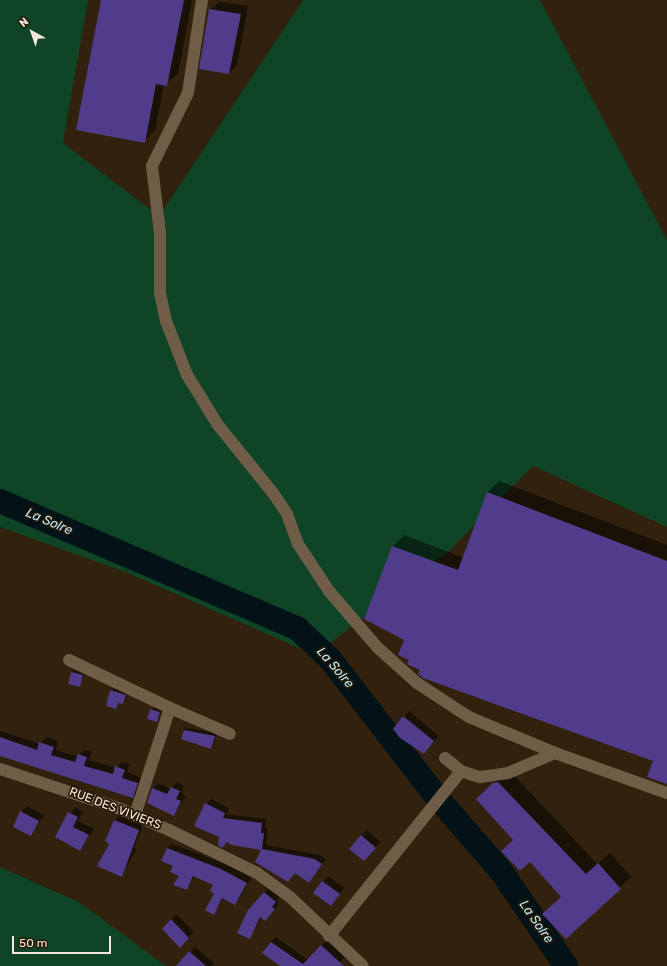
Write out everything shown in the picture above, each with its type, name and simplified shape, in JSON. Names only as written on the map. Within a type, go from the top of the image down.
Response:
[{"type":"street","points":[[202,0],[188,93],[152,166],[160,233],[160,293],[166,321],[187,374],[218,425],[273,492],[287,514],[298,544],[310,565],[377,647],[443,702],[468,716],[555,753],[667,793]]},
{"type":"street","points":[[69,660],[170,708],[230,734]]},
{"type":"street","points":[[135,815],[170,708]]},
{"type":"street","points":[[445,758],[461,771],[480,777],[508,772],[555,753]]},
{"type":"street","name":"RUE DES VIVIERS","points":[[0,769],[135,815],[226,858],[276,886],[363,966]]},
{"type":"street","points":[[329,936],[461,771]]},
{"type":"green space","points":[[0,0],[88,0],[63,143],[159,216],[303,0],[540,0],[667,240],[667,527],[533,466],[450,550],[315,655],[128,573],[0,527]]},
{"type":"green space","points":[[0,867],[79,902],[166,966],[0,966]]},
{"type":"building","points":[[101,0],[184,0],[167,86],[156,84],[145,143],[76,130]]},
{"type":"building","points":[[209,9],[241,14],[229,74],[199,69]]},
{"type":"building","points":[[487,492],[667,561],[667,784],[647,777],[653,761],[423,678],[418,674],[420,670],[407,664],[409,660],[398,655],[404,640],[364,619],[392,546],[458,570]]},
{"type":"building","points":[[71,672],[83,675],[80,687],[68,684]]},
{"type":"building","points":[[110,690],[126,695],[123,704],[118,703],[116,709],[106,706]]},
{"type":"building","points":[[150,709],[160,712],[157,722],[147,719]]},
{"type":"building","points":[[403,716],[434,741],[424,754],[400,738],[393,729]]},
{"type":"building","points":[[184,730],[215,736],[211,749],[181,739]]},
{"type":"building","points":[[0,737],[37,750],[39,742],[54,747],[51,755],[75,762],[78,754],[87,757],[84,766],[113,774],[115,766],[125,770],[122,778],[138,783],[133,798],[0,756]]},
{"type":"building","points":[[498,782],[586,874],[598,863],[621,889],[566,939],[542,914],[561,897],[530,862],[520,871],[501,851],[513,840],[476,799],[493,783]]},
{"type":"building","points":[[171,787],[180,791],[176,799],[181,801],[174,816],[147,803],[152,788],[167,794]]},
{"type":"building","points":[[205,803],[225,813],[223,818],[262,823],[261,833],[264,833],[262,849],[315,859],[322,864],[309,883],[295,873],[288,882],[255,862],[261,850],[232,845],[227,842],[222,848],[218,845],[219,837],[194,826]]},
{"type":"building","points":[[20,811],[39,821],[31,836],[13,827]]},
{"type":"building","points":[[68,812],[78,817],[73,827],[89,835],[80,851],[55,837]]},
{"type":"building","points":[[114,820],[139,830],[122,877],[97,866],[109,844],[105,841]]},
{"type":"building","points":[[361,835],[376,848],[364,861],[349,849]]},
{"type":"building","points":[[167,848],[221,869],[247,883],[235,905],[222,898],[214,915],[205,910],[214,894],[210,891],[213,885],[193,876],[187,890],[173,885],[179,876],[170,872],[173,866],[161,861]]},
{"type":"building","points":[[322,881],[340,894],[331,906],[313,893]]},
{"type":"building","points":[[264,892],[276,902],[272,907],[275,909],[265,921],[260,917],[250,939],[237,933],[248,910]]},
{"type":"building","points":[[171,919],[189,938],[180,948],[162,929]]},
{"type":"building","points":[[271,942],[303,964],[321,945],[344,966],[280,966],[262,953]]},
{"type":"building","points":[[189,951],[206,966],[176,966]]},
{"type":"waterway","name":"La Solre","points":[[0,501],[298,629],[330,659],[436,796],[501,871],[566,966]]}]
